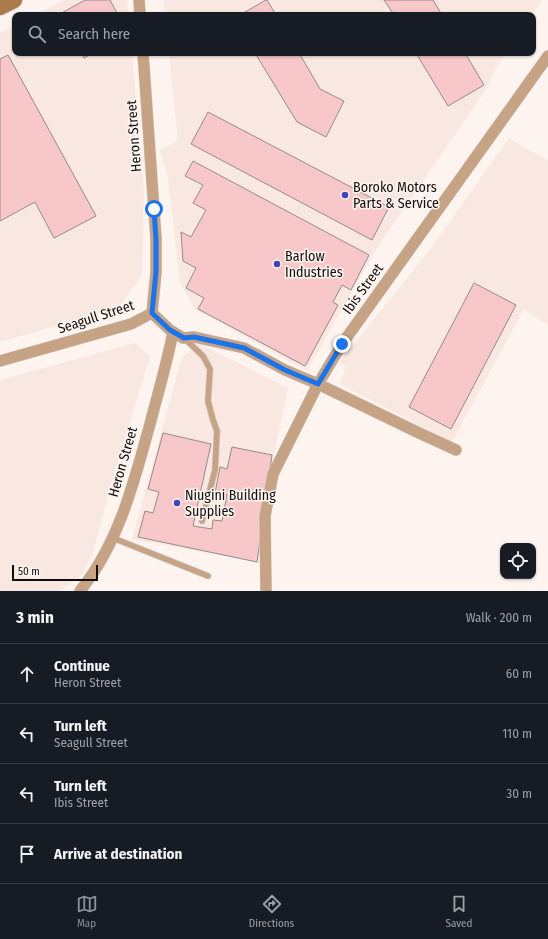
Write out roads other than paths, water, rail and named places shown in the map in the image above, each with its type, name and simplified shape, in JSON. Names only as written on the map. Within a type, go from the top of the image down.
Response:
[{"type":"main road","points":[[0,8],[14,0]]},
{"type":"street","points":[[139,0],[140,12]]},
{"type":"street","name":"Heron Street","points":[[143,56],[156,240],[156,272],[152,313]]},
{"type":"street","name":"Ibis Street","points":[[266,591],[265,516],[273,474],[318,384],[342,344],[548,56]]},
{"type":"street","name":"Seagull Street","points":[[0,361],[131,324],[152,313],[172,332],[184,338],[194,337],[244,348],[285,370],[318,384],[456,450]]},
{"type":"street","name":"Heron Street","points":[[80,591],[105,555],[127,504],[164,374],[172,332]]},
{"type":"lane","points":[[184,338],[203,356],[210,369],[208,401],[217,431],[215,470],[202,521]]},
{"type":"lane","points":[[112,538],[208,576]]},
{"type":"place","name":"Boroko Motors Parts & Service","points":[[345,195]]},
{"type":"place","name":"Barlow Industries","points":[[277,264]]},
{"type":"place","name":"Niugini Building Supplies","points":[[177,503]]}]
